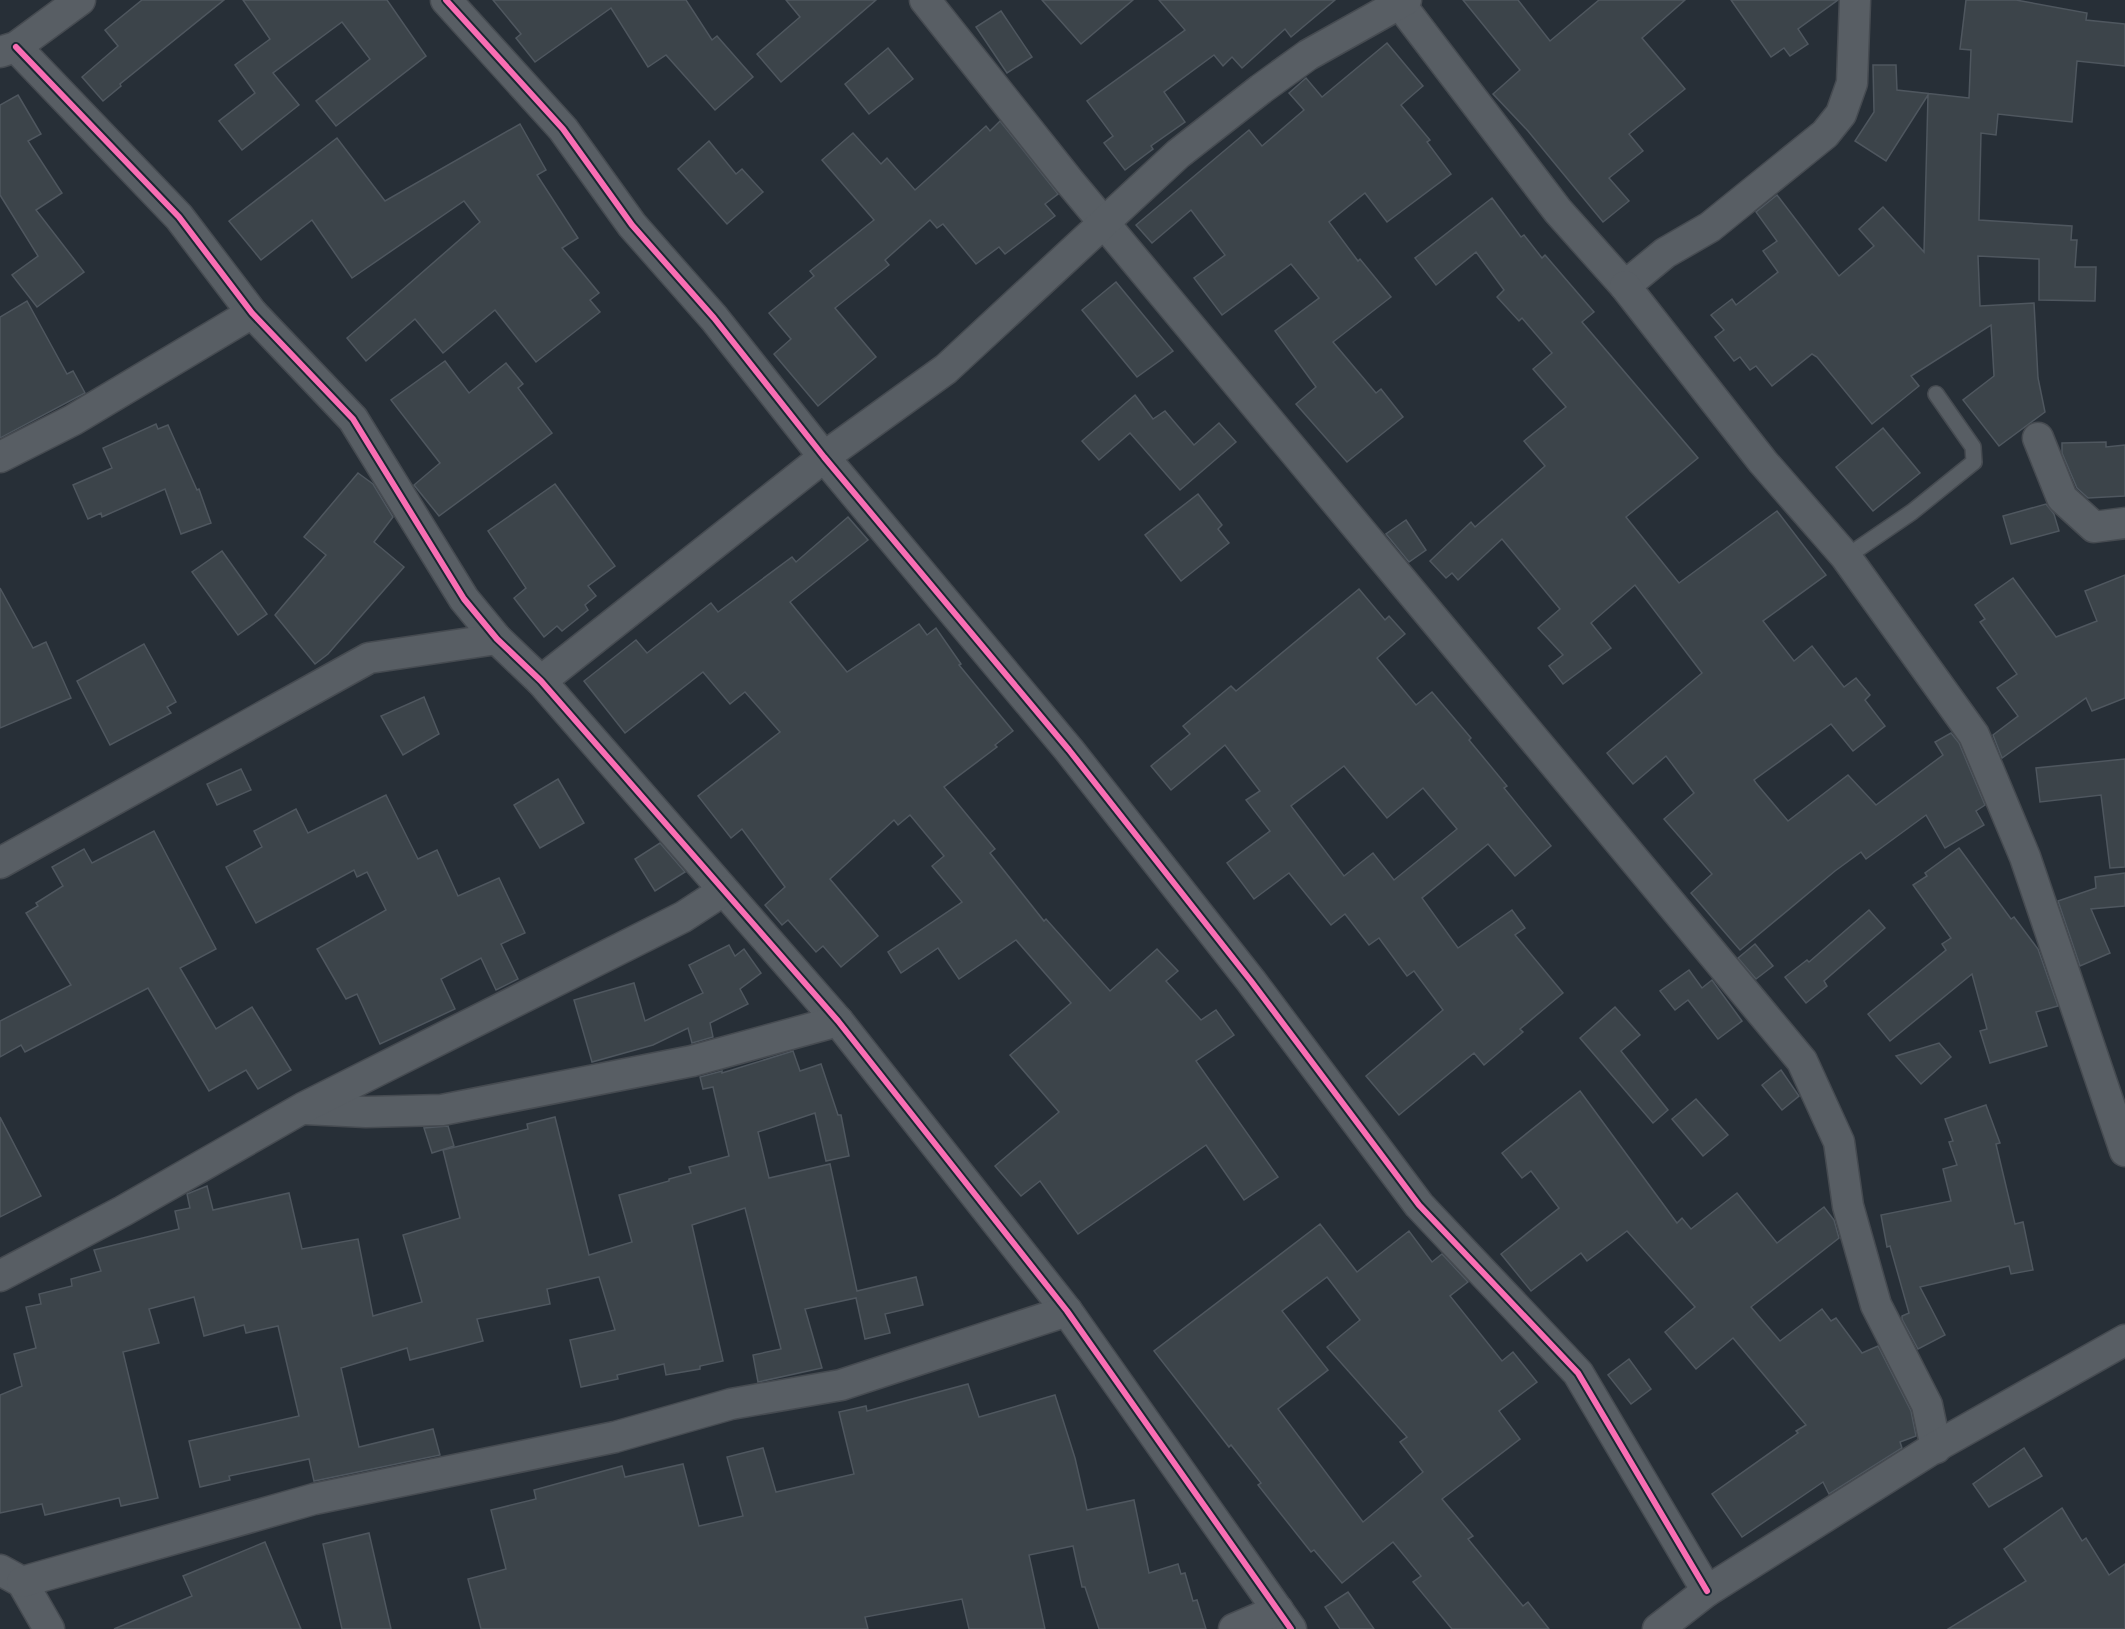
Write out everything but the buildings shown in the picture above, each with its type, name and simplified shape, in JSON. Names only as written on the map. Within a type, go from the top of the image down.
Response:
[{"type":"street","points":[[80,0],[8,50],[179,217],[252,313],[353,419],[464,599],[497,639],[541,681],[838,1022],[1067,1311],[1285,1619],[1234,1629]]},
{"type":"street","points":[[446,0],[563,129],[632,225],[714,318],[824,457],[1076,759],[1251,981],[1419,1205],[1578,1373],[1707,1591]]},
{"type":"street","points":[[925,0],[1070,181],[1802,1061],[1839,1142],[1848,1206],[1876,1305],[1927,1405],[1936,1448]]},
{"type":"street","points":[[1625,286],[1665,253],[1710,227],[1825,134],[1841,114],[1852,83],[1855,0]]},
{"type":"street","points":[[541,681],[824,457],[946,369],[1069,252],[1106,222],[1179,154],[1261,89],[1308,55],[1401,1],[1558,211],[1625,286],[1763,462],[1846,557],[1974,735],[2025,857],[2125,1151]]},
{"type":"street","points":[[0,457],[73,420],[252,313]]},
{"type":"street","points":[[2038,438],[2062,498],[2094,527],[2125,524]]},
{"type":"street","points":[[0,863],[369,658],[497,639]]},
{"type":"street","points":[[0,1276],[123,1211],[303,1108],[673,923],[723,891]]},
{"type":"street","points":[[303,1108],[366,1112],[442,1110],[692,1061],[838,1022]]},
{"type":"street","points":[[49,1629],[11,1576],[315,1499],[615,1437],[731,1404],[841,1384],[1067,1311]]},
{"type":"street","points":[[1658,1629],[1707,1591],[1936,1448],[2125,1340]]},
{"type":"lane","points":[[1846,557],[1912,512],[1974,462],[1973,447],[1936,394]]},
{"type":"cycle path","points":[[446,0],[563,129],[632,225],[714,318],[824,457],[1069,750],[1251,981],[1419,1205],[1578,1373],[1707,1591]]},
{"type":"cycle path","points":[[16,47],[179,217],[252,313],[353,419],[464,599],[497,639],[541,681],[838,1021],[1067,1311],[1291,1629]]}]
